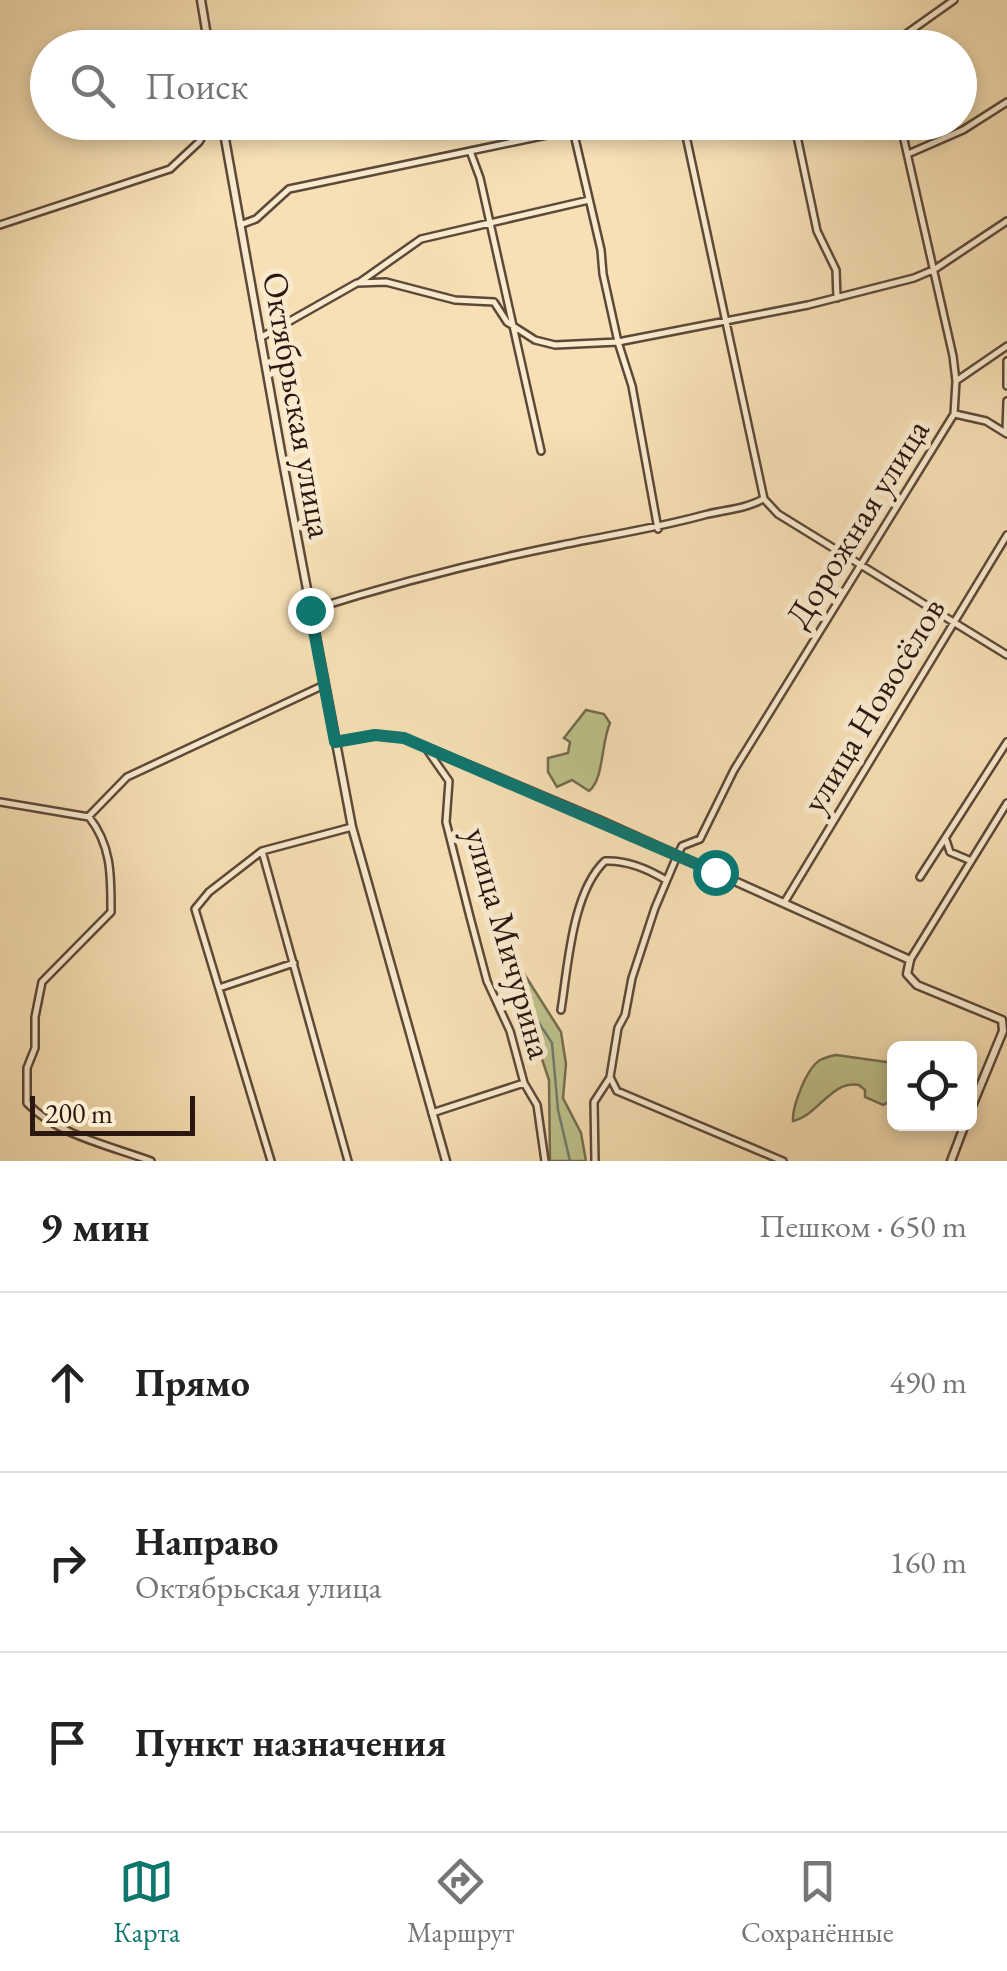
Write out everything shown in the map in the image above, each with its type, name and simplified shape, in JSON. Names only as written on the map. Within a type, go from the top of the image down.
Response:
[{"type":"street","points":[[200,0],[206,30]]},
{"type":"street","points":[[912,30],[954,0]]},
{"type":"street","points":[[977,121],[1007,102]]},
{"type":"street","points":[[0,225],[170,170],[200,140]]},
{"type":"street","name":"Октябрьская улица","points":[[225,140],[352,827],[446,1161]]},
{"type":"street","points":[[240,225],[256,219],[289,188],[524,140]]},
{"type":"street","points":[[575,140],[618,342],[632,386],[658,528]]},
{"type":"street","points":[[687,140],[764,498],[778,514],[1007,655]]},
{"type":"street","points":[[798,140],[817,231],[836,270],[837,298]]},
{"type":"street","name":"Дорожная улица","points":[[610,1077],[632,978],[682,846],[700,839],[734,770],[954,414],[956,381],[935,268],[904,140]]},
{"type":"street","points":[[908,154],[940,140]]},
{"type":"street","points":[[470,151],[480,178],[541,451]]},
{"type":"street","points":[[260,338],[357,284],[422,239],[589,200]]},
{"type":"street","points":[[357,284],[386,282],[455,300],[494,302],[512,325],[535,340],[555,345],[618,342],[727,322],[914,278],[1007,221]]},
{"type":"street","points":[[956,381],[1007,346]]},
{"type":"street","points":[[1007,360],[1007,386]]},
{"type":"street","points":[[1007,401],[1007,434]]},
{"type":"street","points":[[954,414],[986,421],[1007,434]]},
{"type":"street","points":[[310,610],[389,586],[416,582],[446,570],[658,528],[764,498]]},
{"type":"street","name":"улица Новосёлов","points":[[784,903],[1007,535]]},
{"type":"street","points":[[88,817],[128,777],[324,685]]},
{"type":"street","points":[[335,742],[387,734],[423,745],[910,960]]},
{"type":"street","points":[[920,877],[1007,742]]},
{"type":"street","name":"улица Мичурина","points":[[423,745],[448,781],[446,822],[462,886],[486,980],[510,1031],[524,1083],[537,1105],[545,1161]]},
{"type":"street","points":[[0,802],[88,817],[106,846],[110,866],[111,912],[42,982],[35,1017],[36,1048],[27,1068],[26,1104],[73,1132],[152,1161]]},
{"type":"street","points":[[977,1095],[1005,1025],[995,1014],[917,985],[907,974],[910,960],[1007,803]]},
{"type":"street","points":[[271,1161],[195,910],[209,892],[262,851],[352,827]]},
{"type":"street","points":[[946,838],[950,852],[971,861]]},
{"type":"street","points":[[262,851],[348,1161]]},
{"type":"street","points":[[560,1010],[571,949],[592,873],[605,861],[617,861],[666,880]]},
{"type":"street","points":[[219,988],[294,963]]},
{"type":"street","points":[[594,1161],[594,1102],[610,1077],[617,1091]]},
{"type":"street","points":[[432,1114],[524,1083]]},
{"type":"street","points":[[600,1092],[617,1091],[782,1161]]},
{"type":"street","points":[[951,1161],[962,1131]]},
{"type":"green space","points":[[586,710],[604,714],[610,723],[597,778],[589,791],[572,780],[557,787],[548,772],[548,758],[568,753],[570,742],[564,738]]},
{"type":"green space","points":[[520,971],[561,1032],[566,1064],[563,1098],[581,1133],[586,1161],[550,1161],[549,1080],[531,1026],[511,986],[514,974]]},
{"type":"green space","points":[[836,1055],[887,1062],[887,1103],[865,1097],[865,1090],[859,1085],[849,1085],[793,1121],[797,1098],[820,1060]]},
{"type":"waterway","points":[[517,978],[524,1000],[552,1043],[558,1110],[570,1161]]},
{"type":"route","points":[[310,610],[335,742],[375,735],[404,738],[715,872]]}]
